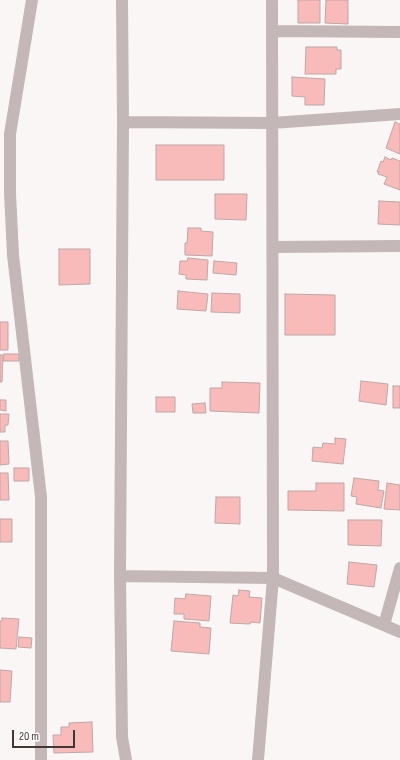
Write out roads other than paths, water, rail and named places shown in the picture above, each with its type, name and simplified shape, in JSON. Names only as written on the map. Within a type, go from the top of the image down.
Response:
[{"type":"street","points":[[32,0],[10,134],[10,193],[13,255],[41,497],[41,760]]},
{"type":"street","points":[[122,0],[123,122],[120,576],[122,736],[126,760]]},
{"type":"street","points":[[258,760],[272,578],[272,0]]},
{"type":"street","points":[[272,31],[400,32]]},
{"type":"street","points":[[123,122],[272,123],[400,114]]},
{"type":"street","points":[[273,247],[400,246]]},
{"type":"street","points":[[384,625],[400,568]]},
{"type":"street","points":[[120,576],[272,578],[400,632]]}]
